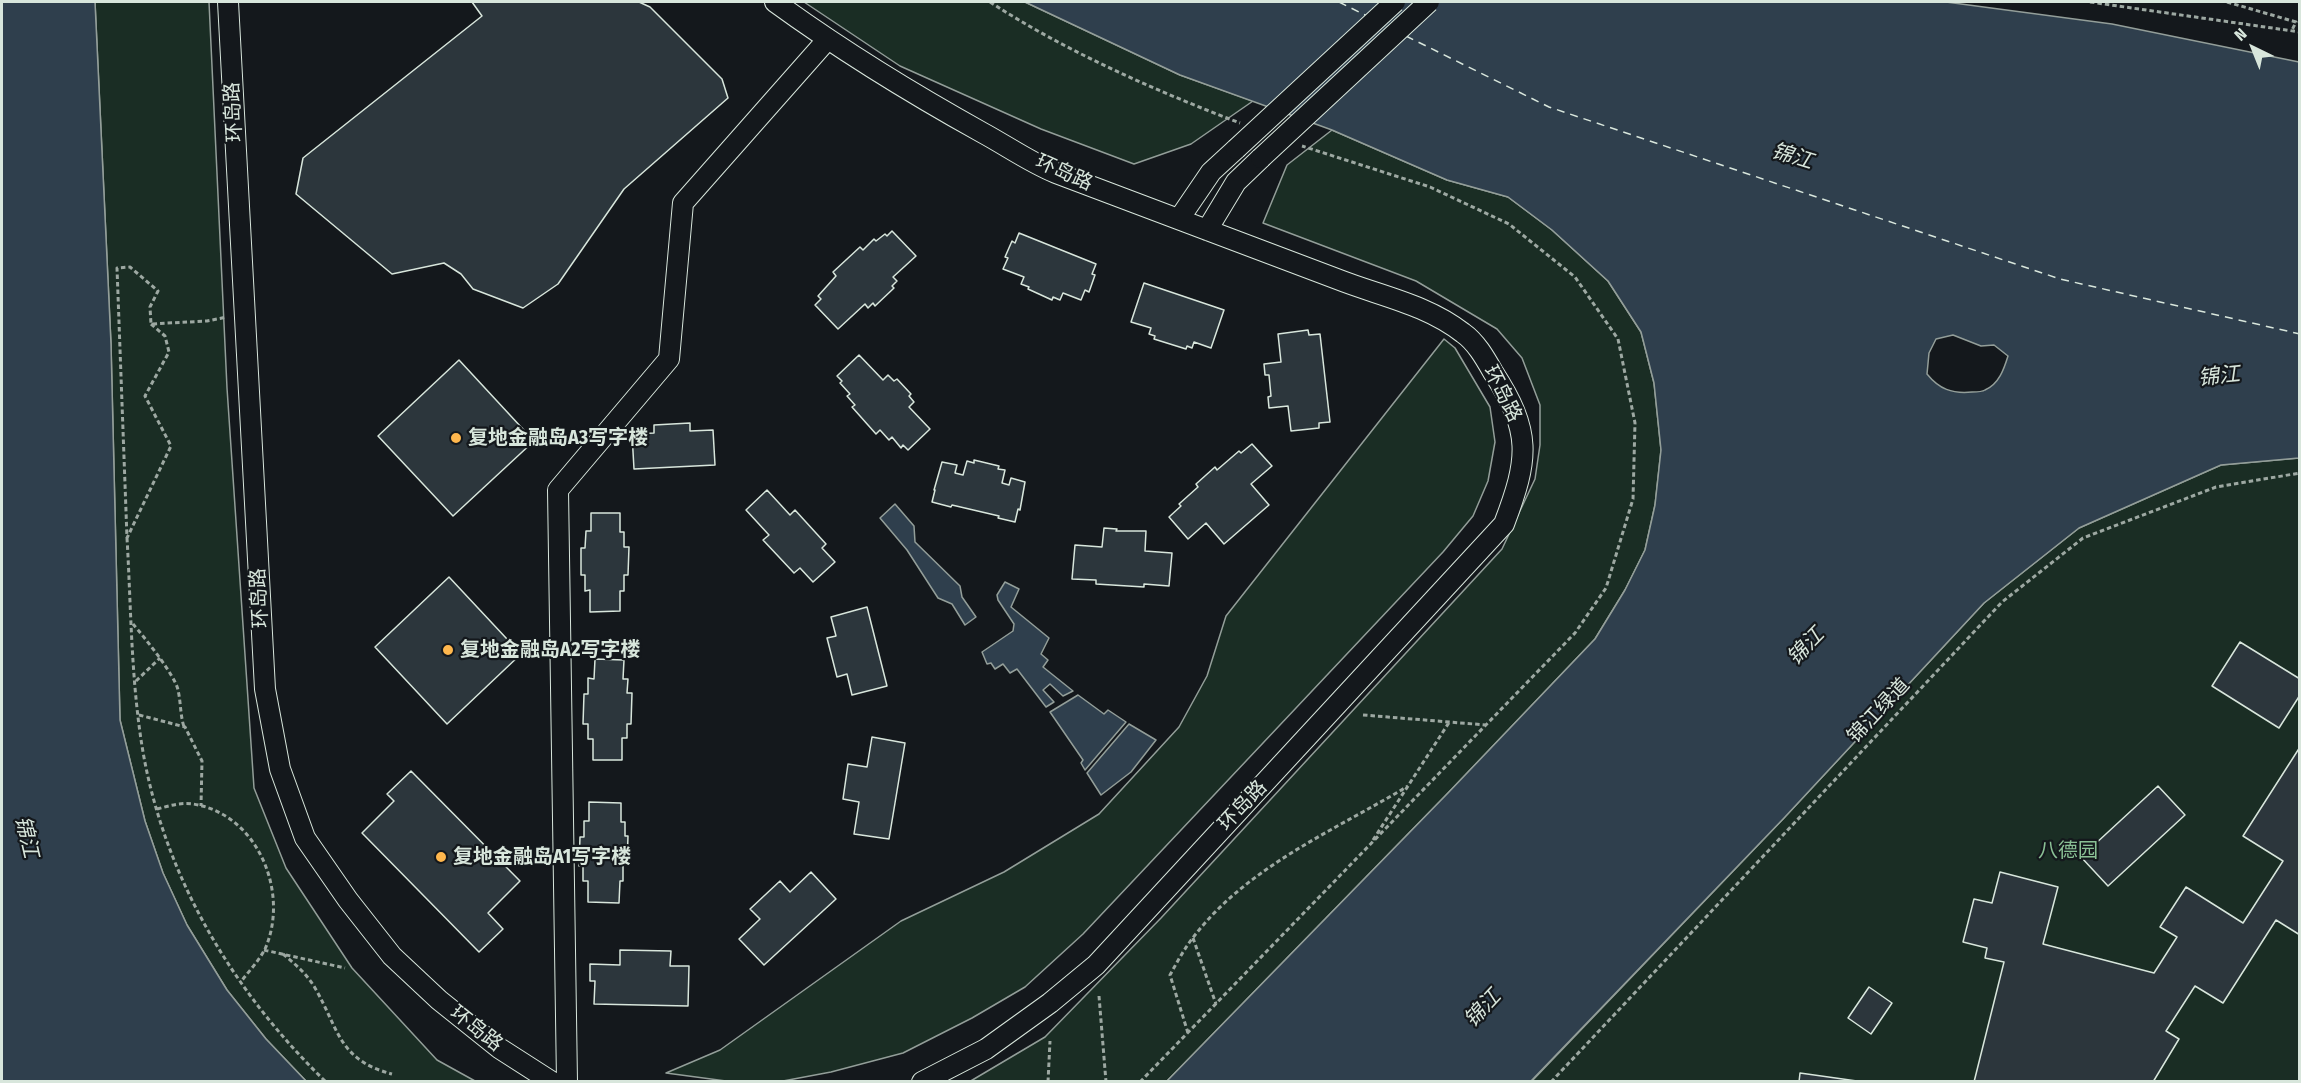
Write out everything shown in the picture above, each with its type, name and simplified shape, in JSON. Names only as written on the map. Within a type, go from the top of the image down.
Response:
[{"type":"street","name":"环岛路","points":[[228,2],[265,689],[280,769],[305,838],[348,900],[392,956],[439,1000],[499,1048],[552,1082]]},
{"type":"street","name":"环岛路","points":[[775,2],[827,40],[945,112],[1053,171],[1345,282],[1420,307],[1464,333],[1481,353],[1517,415],[1524,446],[1517,489],[1504,524],[1096,964],[1050,1003],[986,1049],[922,1082]]},
{"type":"street","points":[[1179,219],[1211,172],[1395,2]]},
{"type":"street","points":[[1207,230],[1236,182],[1430,2]]},
{"type":"street","points":[[567,1082],[558,490],[669,359],[683,202],[827,40]]},
{"type":"path","points":[[990,2],[1024,24],[1169,96],[1245,125]]},
{"type":"path","points":[[2090,2],[2300,32]]},
{"type":"path","points":[[2227,2],[2296,22],[2292,30]]},
{"type":"path","points":[[1140,1082],[1575,633],[1606,588],[1633,499],[1635,423],[1618,339],[1575,277],[1509,224],[1430,188],[1299,145]]},
{"type":"path","points":[[127,538],[171,446],[145,396],[169,352],[165,336],[151,324],[150,307],[158,291],[130,267],[117,268],[127,538],[142,745],[157,809],[195,907],[240,983],[278,1031],[326,1082]]},
{"type":"path","points":[[151,324],[207,321],[244,314]]},
{"type":"path","name":"锦江绿道","points":[[1551,1082],[2002,602],[2083,538],[2216,487],[2300,473]]},
{"type":"path","points":[[132,623],[152,646],[178,688],[179,712],[184,727],[202,761],[201,806]]},
{"type":"path","points":[[136,681],[160,658]]},
{"type":"path","points":[[139,715],[184,727]]},
{"type":"path","points":[[1363,715],[1486,725]]},
{"type":"path","points":[[1369,846],[1450,721]]},
{"type":"path","points":[[1188,1034],[1170,975],[1193,938],[1212,915],[1252,879],[1304,845],[1408,786]]},
{"type":"path","points":[[157,809],[179,804],[201,806],[220,813],[247,835],[264,861],[271,881],[274,900],[273,921],[264,950],[240,983]]},
{"type":"path","points":[[1193,938],[1216,1004]]},
{"type":"path","points":[[264,950],[345,968]]},
{"type":"path","points":[[283,954],[302,970],[314,986],[344,1044],[367,1066],[392,1074]]},
{"type":"path","points":[[1099,996],[1106,1082]]},
{"type":"path","points":[[1048,1082],[1050,1041]]},
{"type":"green space","points":[[95,2],[209,2],[227,388],[254,788],[286,868],[352,968],[437,1060],[475,1081],[306,1081],[266,1039],[227,990],[187,925],[163,873],[145,821],[120,720],[111,344]]},
{"type":"green space","points":[[804,2],[1025,2],[1180,75],[1253,101],[1191,144],[1134,164],[1041,129],[900,66]]},
{"type":"green space","points":[[1332,130],[1447,180],[1508,197],[1552,230],[1608,281],[1641,332],[1654,383],[1661,450],[1655,505],[1645,550],[1625,590],[1595,639],[1167,1081],[969,1082],[1045,1037],[1161,918],[1502,549],[1535,479],[1540,445],[1540,405],[1522,358],[1497,329],[1416,281],[1263,223],[1287,165]]},
{"type":"green space","points":[[1444,339],[1455,348],[1490,407],[1495,442],[1488,481],[1473,516],[1443,552],[1083,934],[1025,987],[972,1018],[903,1053],[831,1072],[783,1081],[726,1081],[666,1073],[720,1050],[901,921],[1004,872],[1099,814],[1179,727],[1207,676],[1226,616]]},
{"type":"green space","name":"八德园","points":[[2299,458],[2299,1081],[1531,1082],[1784,818],[1984,603],[2079,528],[2221,465]]},
{"type":"water","name":"锦江","points":[[2,2],[95,2],[111,344],[120,720],[145,821],[163,873],[187,925],[227,990],[266,1039],[306,1081],[2,1081]]},
{"type":"water","name":"锦江","points":[[1025,2],[1946,2],[2112,24],[2299,62],[2299,458],[2221,465],[2079,528],[1984,603],[1784,818],[1531,1081],[1167,1081],[1595,639],[1625,590],[1645,550],[1655,505],[1661,450],[1654,383],[1641,332],[1608,281],[1552,230],[1508,197],[1447,180],[1332,130],[1180,75]],"holes":[[[1953,335],[1981,346],[1994,345],[2008,356],[1997,380],[1984,391],[1952,391],[1941,387],[1927,374],[1929,353],[1936,339]]]},
{"type":"water","points":[[895,504],[914,526],[915,542],[960,586],[962,597],[976,617],[965,625],[952,604],[938,598],[907,550],[880,518]]},
{"type":"water","points":[[1005,582],[1019,589],[1011,607],[1049,638],[1041,654],[1048,660],[1043,667],[1073,691],[1063,696],[1050,684],[1043,690],[1054,702],[1046,707],[1017,669],[1010,673],[1003,664],[995,669],[991,663],[987,664],[982,652],[1013,631],[1014,624],[997,595]]},
{"type":"water","points":[[1078,695],[1104,714],[1108,710],[1126,722],[1085,770],[1081,763],[1083,760],[1050,712]]},
{"type":"water","points":[[1129,724],[1156,740],[1131,772],[1101,795],[1087,773]]},
{"type":"building","points":[[472,2],[639,2],[650,7],[722,79],[728,98],[624,189],[558,284],[523,308],[473,289],[461,274],[444,263],[392,274],[296,194],[303,158],[482,16]]},
{"type":"building","points":[[892,231],[916,256],[893,277],[897,281],[892,286],[894,288],[875,306],[873,303],[868,308],[865,304],[838,329],[815,305],[821,299],[818,296],[836,276],[833,272],[860,247],[863,250],[874,239],[876,241]]},
{"type":"building","points":[[1019,233],[1096,264],[1089,292],[1085,290],[1081,300],[1063,293],[1060,300],[1053,297],[1052,300],[1021,284],[1024,277],[1003,269],[1012,241],[1015,243]]},
{"type":"building","points":[[1144,283],[1224,310],[1211,348],[1194,342],[1192,348],[1187,346],[1186,349],[1154,339],[1155,336],[1149,334],[1151,328],[1131,322]]},
{"type":"building","points":[[1308,330],[1309,335],[1320,334],[1330,422],[1319,423],[1319,428],[1291,431],[1288,406],[1269,408],[1268,397],[1271,396],[1269,375],[1265,375],[1264,364],[1281,362],[1278,334]]},
{"type":"building","points":[[859,355],[883,380],[888,375],[894,381],[897,379],[911,394],[909,396],[914,402],[909,407],[930,429],[908,450],[903,445],[901,448],[892,437],[889,440],[880,430],[876,434],[852,407],[855,405],[847,396],[850,394],[837,376]]},
{"type":"building","name":"复地金融岛A3写字楼","points":[[459,360],[534,441],[453,516],[378,436]]},
{"type":"building","points":[[690,423],[690,431],[713,430],[715,465],[634,469],[632,434],[654,433],[654,425]]},
{"type":"building","points":[[1252,444],[1272,466],[1251,484],[1269,505],[1224,544],[1206,523],[1188,539],[1169,517],[1181,506],[1179,504],[1198,487],[1196,484],[1215,467],[1217,470],[1239,451],[1241,453]]},
{"type":"building","points":[[974,460],[999,466],[998,469],[1005,470],[1002,483],[1009,485],[1011,478],[1025,482],[1020,510],[1018,509],[1015,522],[998,518],[999,516],[932,502],[942,462],[957,465],[955,473],[963,475],[967,461],[974,463]]},
{"type":"building","points":[[767,490],[790,515],[795,510],[826,544],[822,548],[835,562],[813,582],[800,568],[794,573],[763,540],[769,535],[746,510]]},
{"type":"building","points":[[591,513],[620,513],[620,532],[624,532],[624,547],[629,547],[628,575],[624,575],[624,591],[620,591],[620,611],[590,612],[590,590],[585,591],[585,575],[581,575],[581,548],[585,548],[586,531],[591,531]]},
{"type":"building","points":[[1104,528],[1117,529],[1116,531],[1146,531],[1145,551],[1172,553],[1169,586],[1096,584],[1096,580],[1072,579],[1075,545],[1102,547]]},
{"type":"building","name":"复地金融岛A2写字楼","points":[[449,577],[521,654],[447,724],[375,647]]},
{"type":"building","points":[[867,607],[887,686],[852,695],[847,674],[837,677],[827,638],[836,636],[831,617]]},
{"type":"building","points":[[2240,642],[2300,679],[2300,695],[2279,728],[2212,686]]},
{"type":"building","points":[[595,659],[624,660],[623,679],[628,679],[627,693],[632,693],[631,724],[627,724],[627,738],[622,738],[622,760],[593,760],[593,739],[588,739],[588,724],[583,724],[584,694],[588,694],[588,678],[594,679]]},
{"type":"building","points":[[872,737],[905,743],[889,839],[854,834],[859,802],[843,799],[848,764],[867,767]]},
{"type":"building","points":[[2300,747],[2300,935],[2276,920],[2223,1003],[2195,986],[2166,1031],[2179,1039],[2153,1082],[1974,1082],[2004,962],[1985,958],[1987,948],[1963,942],[1974,899],[1992,903],[2000,872],[2058,887],[2043,944],[2154,973],[2177,937],[2160,927],[2186,887],[2243,923],[2283,861],[2243,836]]},
{"type":"building","name":"复地金融岛A1写字楼","points":[[411,771],[520,881],[488,913],[503,929],[479,952],[362,833],[394,801],[387,794]]},
{"type":"building","points":[[2158,786],[2185,815],[2108,886],[2081,857]]},
{"type":"building","points":[[589,802],[621,803],[621,822],[625,822],[625,836],[628,836],[627,865],[623,865],[619,903],[588,902],[588,881],[583,881],[583,866],[579,866],[580,837],[584,837],[584,821],[589,821]]},
{"type":"building","points":[[811,872],[836,899],[764,965],[739,939],[760,919],[750,909],[780,881],[790,892]]},
{"type":"building","points":[[620,950],[671,951],[670,966],[689,966],[688,1006],[594,1004],[595,981],[590,981],[590,964],[620,965]]},
{"type":"building","points":[[1869,987],[1892,1003],[1871,1034],[1848,1018]]},
{"type":"building","points":[[1800,1073],[1864,1082],[1799,1082]]},
{"type":"ferry route","points":[[1339,2],[1367,16]]},
{"type":"ferry route","points":[[1406,36],[1549,107],[2060,279],[2300,334]]},
{"type":"place","name":"复地金融岛A3写字楼","points":[[456,438]]},
{"type":"place","name":"复地金融岛A2写字楼","points":[[448,650]]},
{"type":"place","name":"复地金融岛A1写字楼","points":[[441,857]]}]
